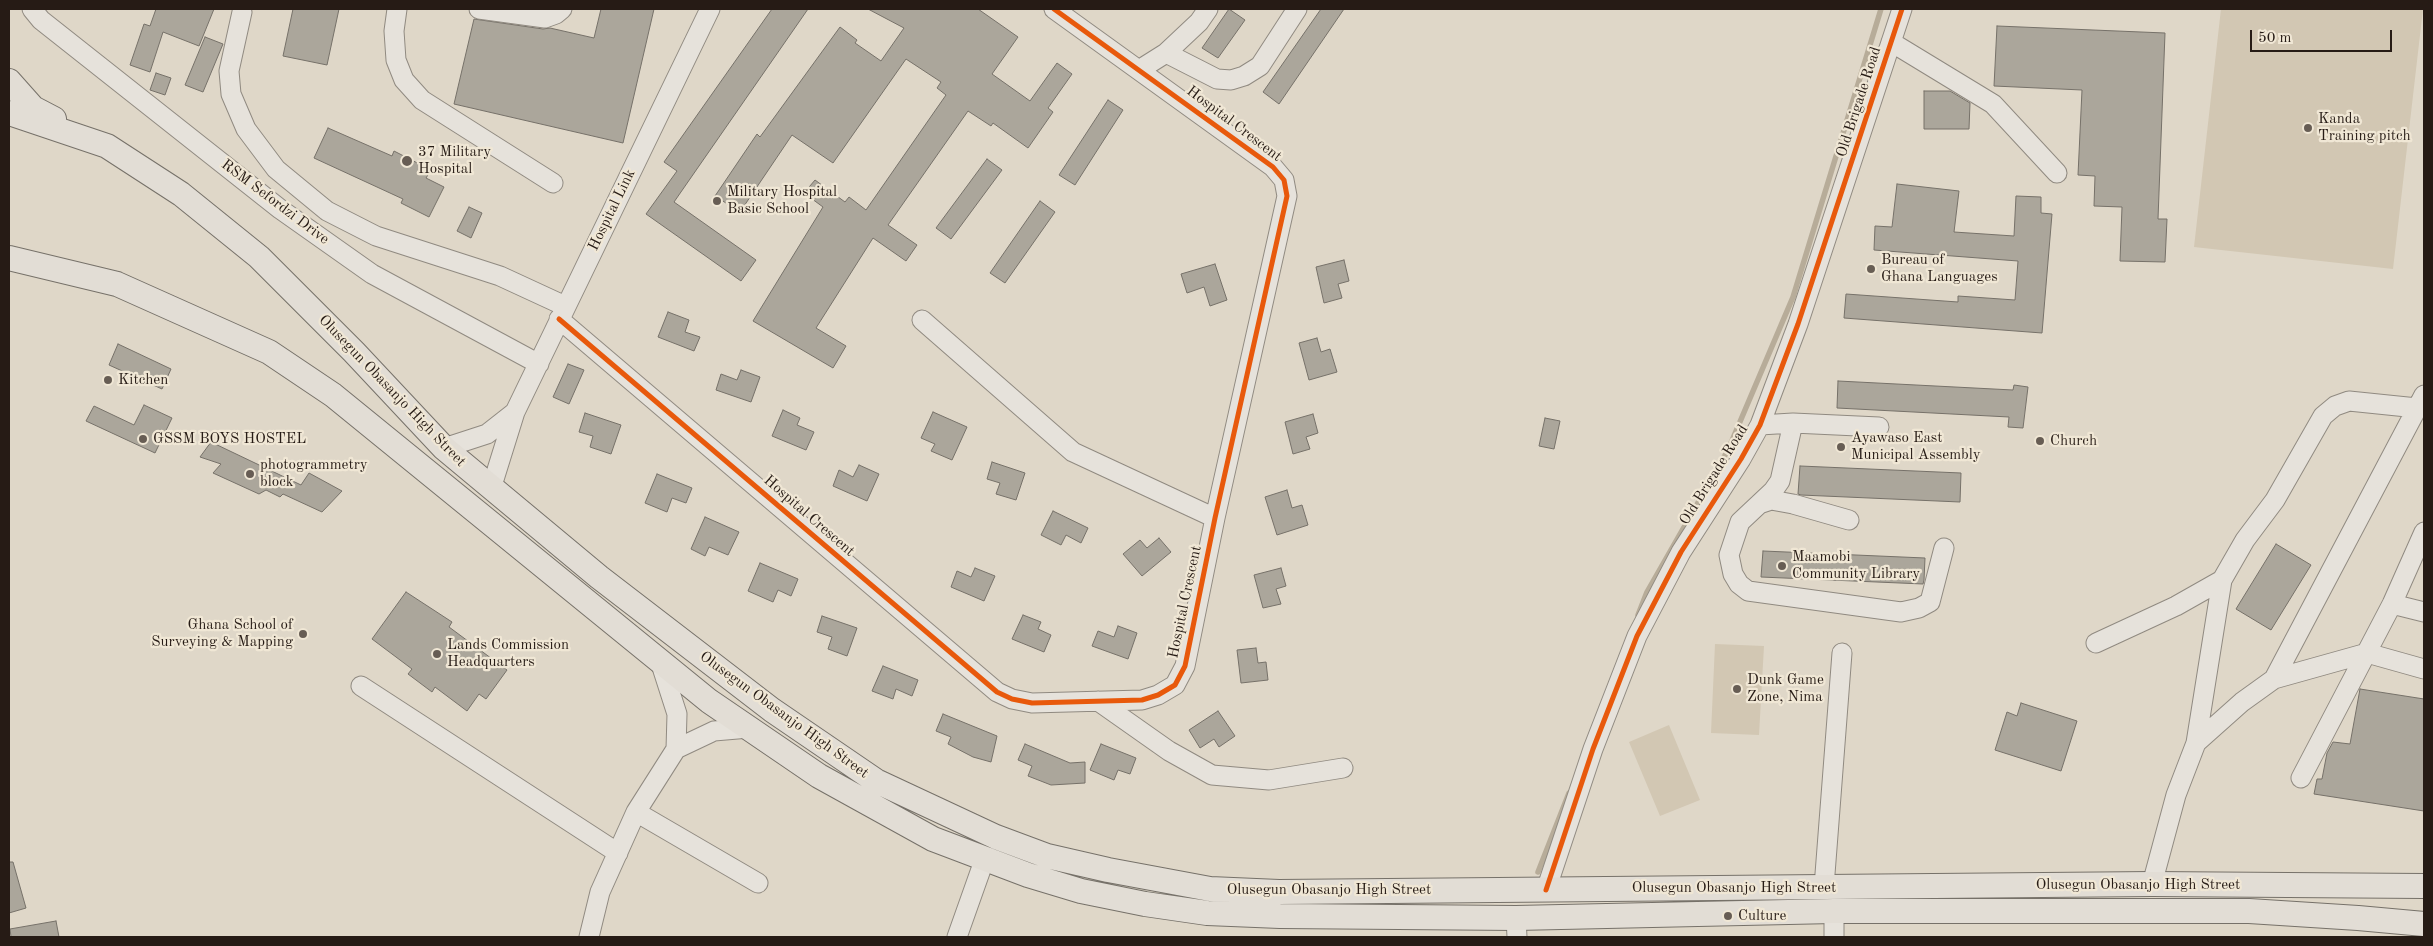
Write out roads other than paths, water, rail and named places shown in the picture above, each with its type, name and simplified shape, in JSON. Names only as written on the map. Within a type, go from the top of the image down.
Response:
[{"type":"main road","points":[[9,80],[33,108],[107,146]]},
{"type":"main road","name":"Olusegun Obasanjo High Street","points":[[9,113],[107,146],[181,194],[259,257],[354,352],[444,448],[599,577],[772,710],[876,781],[996,837],[1047,856],[1108,870],[1210,889],[1279,892],[2152,884],[2424,886]]},
{"type":"main road","name":"Olusegun Obasanjo High Street","points":[[9,258],[117,284],[269,352],[333,395],[709,701],[819,776],[924,834],[985,858],[1081,891],[1145,904],[1207,912],[1517,928],[1834,911],[2249,911],[2424,924]]},
{"type":"main road","points":[[9,272],[36,264]]},
{"type":"street","name":"RSM Sefordzi Drive","points":[[32,9],[41,20],[280,209],[372,274],[539,364]]},
{"type":"street","points":[[397,9],[394,31],[396,60],[404,80],[422,100],[553,184]]},
{"type":"street","points":[[479,9],[545,18],[556,14],[562,9]]},
{"type":"street","name":"Hospital Link","points":[[491,489],[515,412],[710,9]]},
{"type":"street","name":"Hospital Crescent","points":[[242,12],[229,71],[231,94],[246,129],[276,169],[327,212],[376,236],[500,276],[562,312],[997,692],[1012,700],[1032,703],[1142,700],[1158,695],[1175,685],[1185,666],[1215,518],[1288,196],[1284,180],[1273,167],[1054,9]]},
{"type":"street","points":[[1139,70],[1166,53],[1200,22],[1208,9]]},
{"type":"street","points":[[1166,53],[1217,80],[1232,80],[1244,76],[1260,66],[1297,9]]},
{"type":"street","name":"Old Brigade Road","points":[[1546,890],[1593,749],[1637,636],[1681,552],[1742,459],[1760,425],[1798,324],[1902,9]]},
{"type":"street","points":[[1891,42],[1993,104],[2057,173]]},
{"type":"street","points":[[922,320],[1073,452],[1215,518]]},
{"type":"street","points":[[2152,884],[2176,795],[2196,743],[2222,580],[2245,540],[2275,500],[2323,416],[2335,406],[2349,401],[2421,402],[2274,679]]},
{"type":"street","name":"Hospital Link","points":[[444,448],[487,434],[515,412]]},
{"type":"street","points":[[1760,425],[1793,423],[1879,427]]},
{"type":"street","points":[[1793,423],[1780,481],[1740,522],[1729,555],[1733,574],[1739,584],[1748,591],[1901,612],[1919,608],[1930,602],[1944,548]]},
{"type":"street","points":[[1759,504],[1771,500],[1793,504],[1849,520]]},
{"type":"street","points":[[1712,504],[1740,522]]},
{"type":"street","points":[[2301,778],[2392,604],[2424,532]]},
{"type":"street","points":[[2096,643],[2176,606],[2222,580]]},
{"type":"street","points":[[2392,604],[2424,612]]},
{"type":"street","points":[[2196,743],[2242,702],[2274,679],[2367,652],[2424,669]]},
{"type":"street","points":[[1824,887],[1842,653]]},
{"type":"street","points":[[589,937],[600,892],[636,812],[676,749],[677,714],[660,661]]},
{"type":"street","points":[[361,686],[618,853]]},
{"type":"street","points":[[1098,701],[1169,751],[1212,775],[1269,780],[1343,768]]},
{"type":"street","points":[[676,749],[714,731],[749,728]]},
{"type":"street","points":[[636,812],[758,883]]},
{"type":"street","points":[[958,937],[985,858]]},
{"type":"street","points":[[1834,911],[1834,937]]},
{"type":"waterway","points":[[1638,615],[1647,592],[1728,450],[1793,297],[1881,9]]},
{"type":"waterway","points":[[1538,872],[1569,793]]},
{"type":"place","name":"Kanda Training pitch","points":[[2308,128]]},
{"type":"place","name":"37 Military Hospital","points":[[407,161]]},
{"type":"place","name":"Military Hospital Basic School","points":[[717,201]]},
{"type":"place","name":"Bureau of Ghana Languages","points":[[1871,269]]},
{"type":"place","name":"Kitchen","points":[[108,380]]},
{"type":"place","name":"GSSM BOYS HOSTEL","points":[[143,439]]},
{"type":"place","name":"Church","points":[[2040,441]]},
{"type":"place","name":"Ayawaso East Municipal Assembly","points":[[1841,447]]},
{"type":"place","name":"photogrammetry block","points":[[250,474]]},
{"type":"place","name":"Maamobi Community Library","points":[[1782,566]]},
{"type":"place","name":"Ghana School of Surveying & Mapping","points":[[303,634]]},
{"type":"place","name":"Lands Commission Headquarters","points":[[437,654]]},
{"type":"place","name":"Dunk Game Zone, Nima","points":[[1737,689]]},
{"type":"place","name":"Culture","points":[[1728,916]]}]
